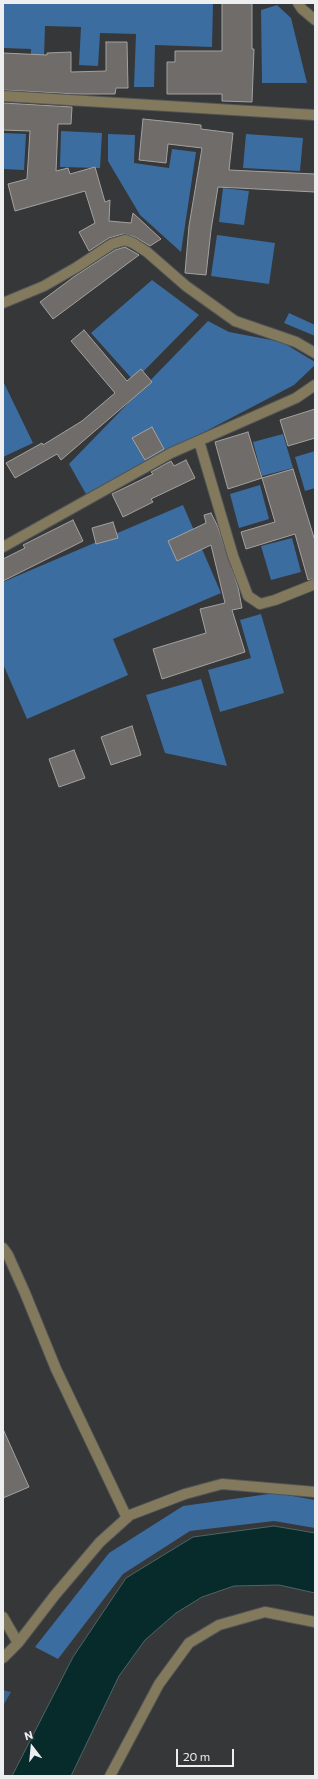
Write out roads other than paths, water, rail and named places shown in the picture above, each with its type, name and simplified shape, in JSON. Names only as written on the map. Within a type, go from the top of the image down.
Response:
[{"type":"street","points":[[298,3],[302,9],[315,20]]},
{"type":"street","points":[[3,96],[315,115]]},
{"type":"street","points":[[3,302],[44,286],[112,244],[125,240],[133,243],[146,252],[186,286],[235,321],[296,342],[315,353]]},
{"type":"street","points":[[3,547],[171,453],[296,398],[315,385]]},
{"type":"street","points":[[199,441],[234,556],[248,596],[260,604],[275,600],[315,584]]},
{"type":"street","points":[[3,1248],[8,1255],[25,1293],[56,1369],[127,1518]]},
{"type":"street","points":[[3,1658],[18,1643],[100,1542],[130,1515],[185,1494],[222,1484],[315,1492]]},
{"type":"street","points":[[110,1776],[159,1684],[189,1643],[219,1625],[265,1612],[315,1622]]},
{"type":"street","points":[[3,1617],[18,1643]]}]
